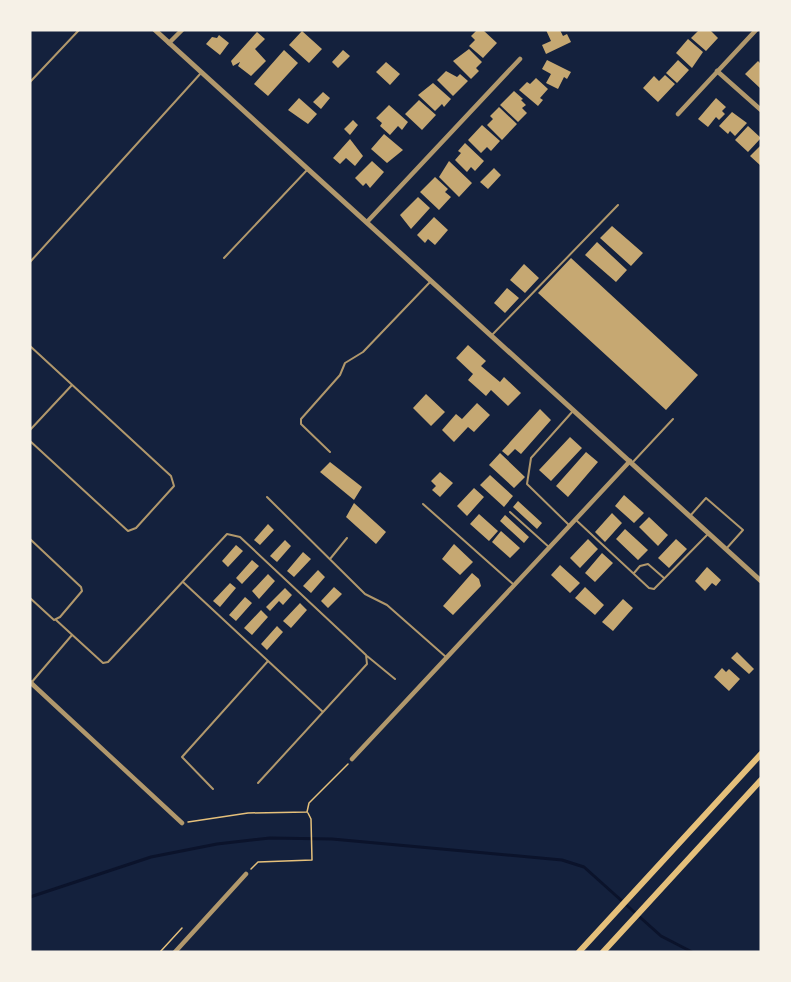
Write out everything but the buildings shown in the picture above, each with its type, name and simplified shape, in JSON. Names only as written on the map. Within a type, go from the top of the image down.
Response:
[{"type":"main road","points":[[579,952],[761,754]]},
{"type":"main road","points":[[603,952],[761,780]]},
{"type":"street","points":[[155,30],[761,581]]},
{"type":"street","points":[[170,43],[182,30]]},
{"type":"street","points":[[678,114],[756,30]]},
{"type":"street","points":[[367,222],[520,58]]},
{"type":"street","points":[[717,71],[761,110]]},
{"type":"street","points":[[352,759],[631,462]]},
{"type":"street","points":[[31,683],[182,823]]},
{"type":"street","points":[[175,952],[246,874]]},
{"type":"lane","points":[[30,82],[79,30]]},
{"type":"lane","points":[[30,262],[202,73]]},
{"type":"lane","points":[[224,258],[308,169]]},
{"type":"lane","points":[[492,336],[618,205]]},
{"type":"lane","points":[[330,452],[301,424],[301,419],[340,375],[345,363],[363,352],[432,281]]},
{"type":"lane","points":[[30,346],[171,476],[174,480],[172,491],[136,528],[128,531],[30,441]]},
{"type":"lane","points":[[30,430],[72,385]]},
{"type":"lane","points":[[570,526],[527,484],[531,458],[574,411]]},
{"type":"lane","points":[[631,462],[673,418]]},
{"type":"lane","points":[[267,497],[365,594],[387,605],[448,659]]},
{"type":"lane","points":[[690,516],[706,498],[743,530],[726,549]]},
{"type":"lane","points":[[423,504],[515,586]]},
{"type":"lane","points":[[510,512],[550,548]]},
{"type":"lane","points":[[576,519],[649,588],[654,589],[709,533]]},
{"type":"lane","points":[[30,598],[103,663],[108,662],[227,534],[234,534],[366,656],[395,679]]},
{"type":"lane","points":[[330,559],[347,538]]},
{"type":"lane","points":[[30,539],[81,587],[80,596],[56,620]]},
{"type":"lane","points":[[633,573],[640,566],[648,564],[664,578]]},
{"type":"lane","points":[[183,582],[323,712]]},
{"type":"lane","points":[[31,683],[72,635]]},
{"type":"lane","points":[[258,783],[367,664],[366,656]]},
{"type":"lane","points":[[213,789],[182,757],[268,661]]},
{"type":"path","points":[[246,874],[258,862],[312,860],[311,819],[307,812],[309,803],[352,759]]},
{"type":"path","points":[[182,823],[248,813],[307,812]]},
{"type":"path","points":[[160,952],[182,928]]},
{"type":"waterway","points":[[30,897],[151,857],[217,844],[270,838],[332,839],[562,860],[584,867],[661,936],[692,952]]}]
